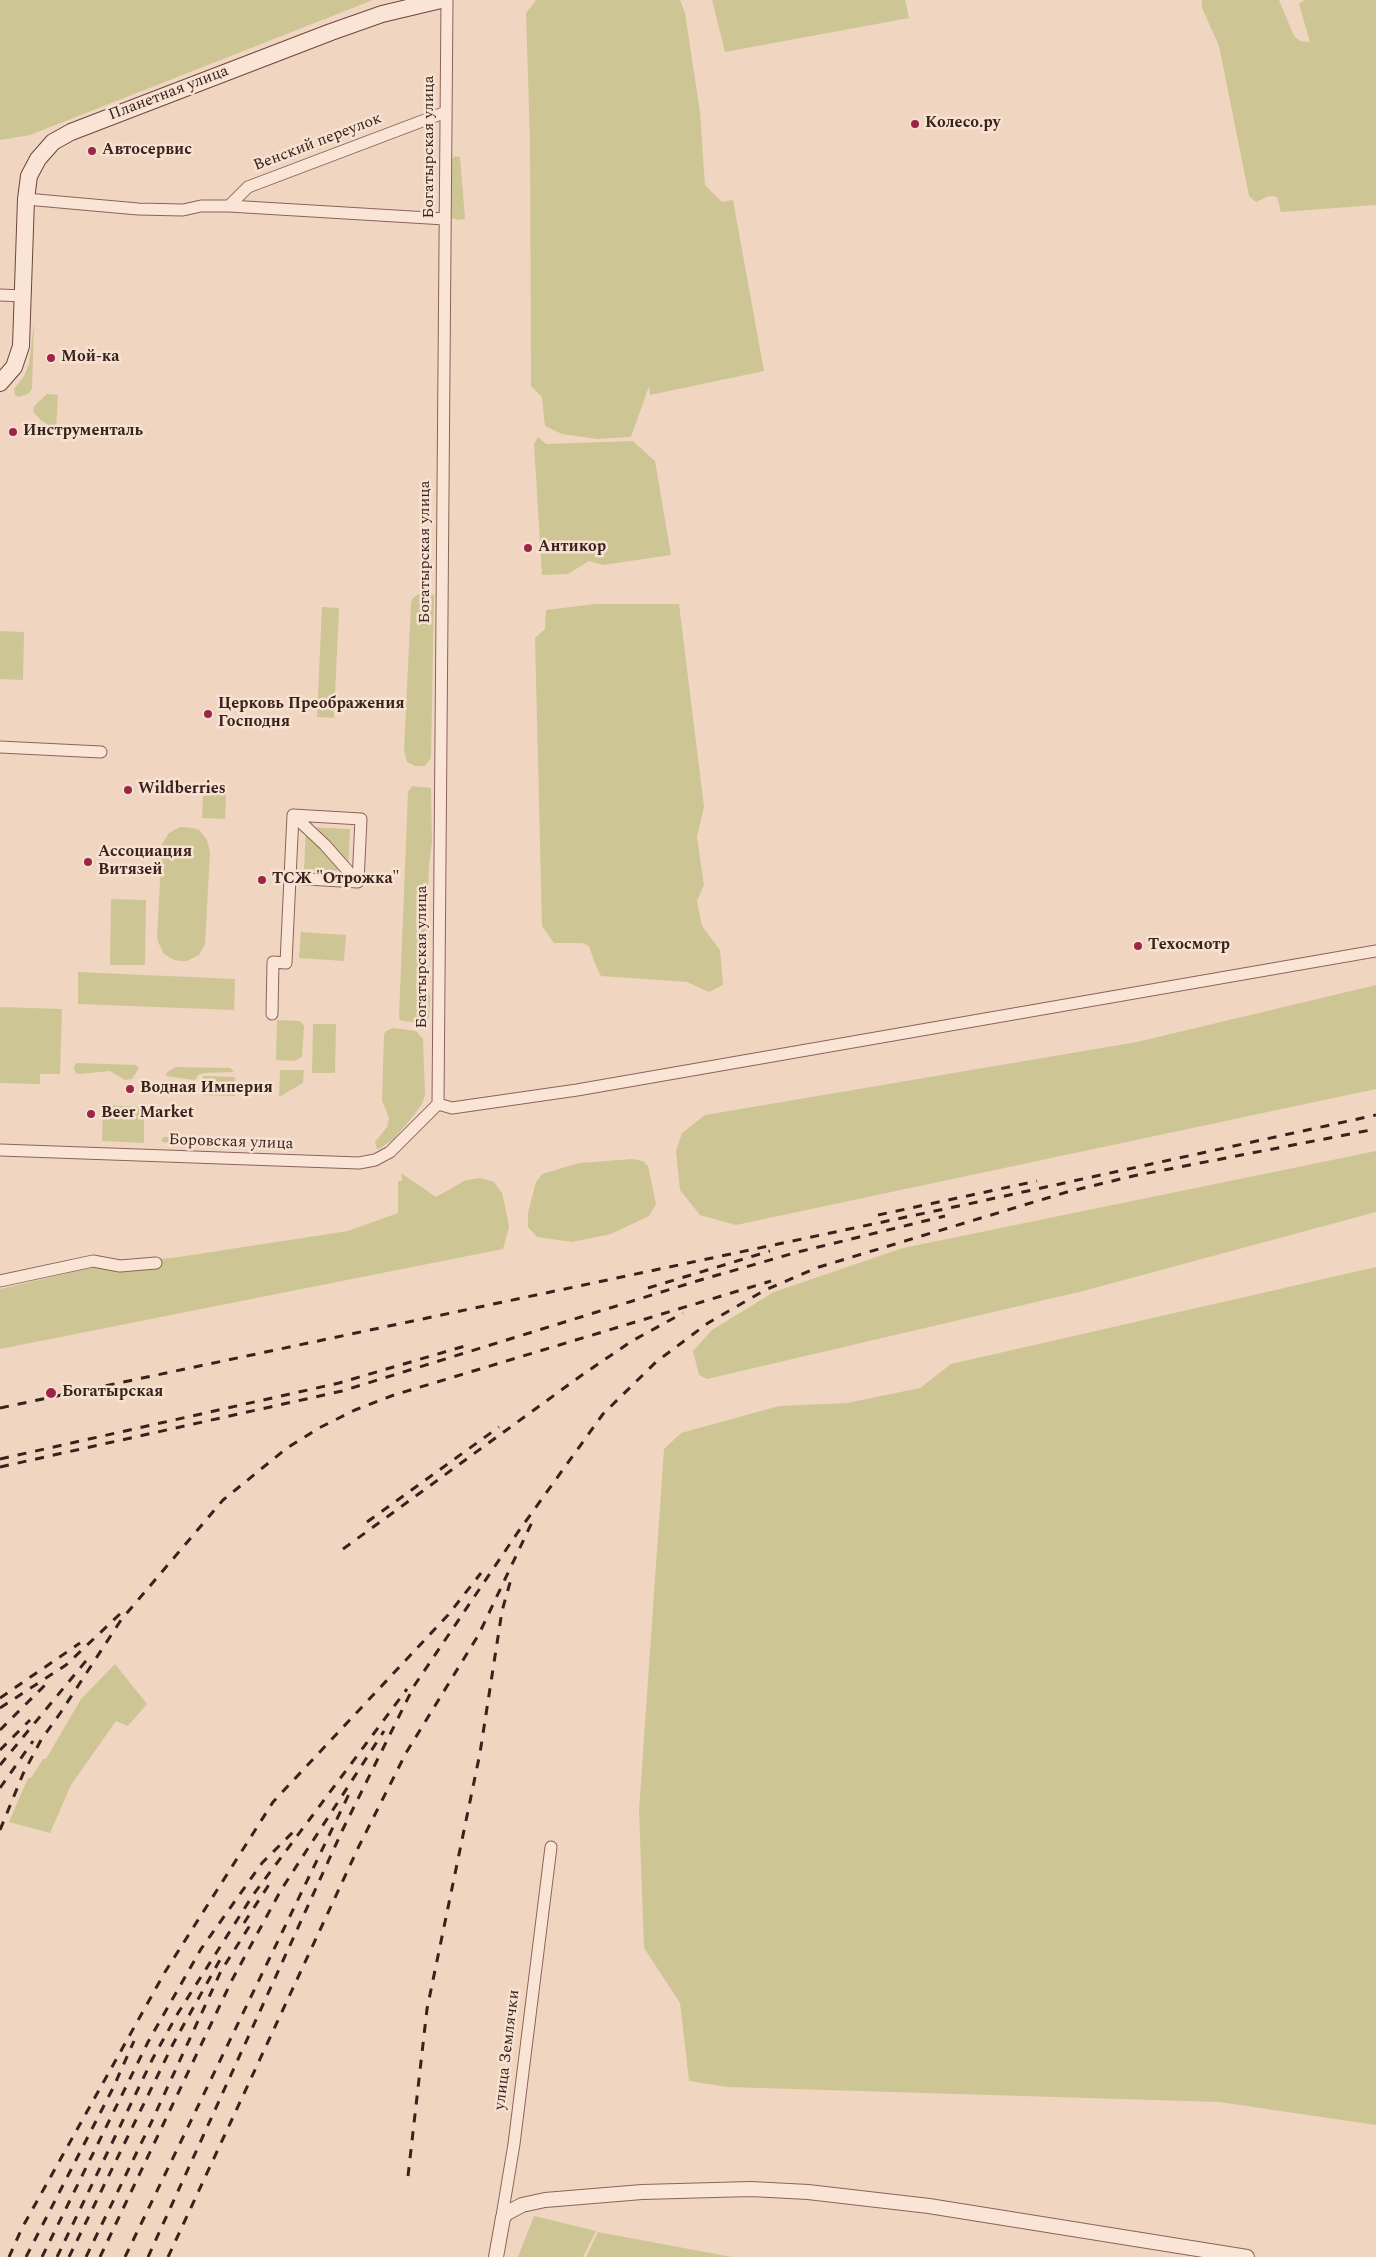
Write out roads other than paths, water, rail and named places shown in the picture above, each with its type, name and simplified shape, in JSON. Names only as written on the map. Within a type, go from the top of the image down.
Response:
[{"type":"main road","name":"Планетная улица","points":[[0,383],[6,378],[17,360],[22,337],[26,199],[29,176],[38,159],[53,142],[71,132],[332,32],[382,14],[441,0]]},
{"type":"street","name":"Богатырская улица","points":[[438,1104],[447,0]]},
{"type":"street","name":"Венский переулок","points":[[229,206],[248,187],[446,112]]},
{"type":"street","points":[[26,199],[138,209],[183,210],[201,206],[229,206],[445,220]]},
{"type":"street","points":[[0,295],[23,296]]},
{"type":"street","points":[[0,747],[101,752]]},
{"type":"street","points":[[290,878],[358,882],[361,819],[293,815]]},
{"type":"street","points":[[272,1014],[273,962],[286,963],[293,815]]},
{"type":"street","points":[[293,815],[325,845],[348,871],[348,881]]},
{"type":"street","points":[[438,1104],[452,1108],[577,1090],[1376,951]]},
{"type":"street","name":"Боровская улица","points":[[0,1150],[359,1163],[375,1160],[390,1152],[438,1104]]},
{"type":"street","points":[[0,1281],[93,1261],[120,1266],[156,1263]]},
{"type":"street","name":"улица Землячки","points":[[496,2257],[514,2144],[551,1847]]},
{"type":"street","points":[[500,2227],[507,2213],[514,2209],[546,2200],[675,2191],[750,2190],[808,2192],[929,2206],[1247,2257]]},
{"type":"railway","points":[[0,1408],[968,1204],[1376,1115]]},
{"type":"railway","points":[[148,2257],[342,1831],[414,1686],[518,1532],[603,1414],[656,1362],[708,1323],[765,1290],[819,1267],[1067,1192],[1133,1176],[1376,1129]]},
{"type":"railway","points":[[878,1215],[1037,1181]]},
{"type":"railway","points":[[0,1467],[342,1391],[697,1281],[794,1253],[945,1216]]},
{"type":"railway","points":[[648,1288],[770,1251]]},
{"type":"railway","points":[[0,1830],[23,1774],[41,1740],[121,1620],[223,1500],[287,1448],[319,1428],[355,1410],[394,1395],[771,1281]]},
{"type":"railway","points":[[343,1549],[582,1375],[632,1341],[683,1313]]},
{"type":"railway","points":[[0,1459],[339,1383],[465,1346]]},
{"type":"railway","points":[[367,1522],[499,1427]]},
{"type":"railway","points":[[168,2257],[359,1846],[406,1753],[479,1634],[534,1518]]},
{"type":"railway","points":[[9,2257],[22,2228],[165,1972],[273,1802],[448,1615],[481,1573]]},
{"type":"railway","points":[[408,2176],[427,2009],[480,1753],[502,1611],[511,1579]]},
{"type":"railway","points":[[0,1708],[66,1665],[121,1613]]},
{"type":"railway","points":[[0,1698],[80,1643]]},
{"type":"railway","points":[[0,1765],[90,1656]]},
{"type":"railway","points":[[0,1730],[50,1680]]},
{"type":"railway","points":[[57,2257],[153,2058],[178,2013],[253,1895],[407,1689]]},
{"type":"railway","points":[[0,1750],[30,1720]]},
{"type":"railway","points":[[100,2257],[232,1980],[281,1890],[384,1731]]},
{"type":"railway","points":[[0,1788],[33,1741]]},
{"type":"railway","points":[[125,2257],[350,1792]]},
{"type":"railway","points":[[42,2257],[148,2042],[201,1949],[262,1863],[295,1830]]},
{"type":"railway","points":[[244,1923],[270,1883]]},
{"type":"railway","points":[[86,2257],[151,2123],[221,1971],[254,1919]]},
{"type":"railway","points":[[69,2257],[173,2044],[221,1958]]},
{"type":"railway","points":[[26,2257],[113,2088],[134,2041]]},
{"type":"place","name":"Колесо.ру","points":[[915,124]]},
{"type":"place","name":"Автосервис","points":[[92,151]]},
{"type":"place","name":"Мой-ка","points":[[51,358]]},
{"type":"place","name":"Инструменталь","points":[[13,432]]},
{"type":"place","name":"Антикор","points":[[528,548]]},
{"type":"place","name":"Церковь Преображения Господня","points":[[208,714]]},
{"type":"place","name":"Wildberries","points":[[128,790]]},
{"type":"place","name":"Ассоциация Витязей","points":[[88,862]]},
{"type":"place","name":"ТСЖ \"Отрожка\"","points":[[262,880]]},
{"type":"place","name":"Техосмотр","points":[[1138,946]]},
{"type":"place","name":"Водная Империя","points":[[130,1089]]},
{"type":"place","name":"Beer Market","points":[[91,1114]]},
{"type":"place","name":"Богатырская","points":[[51,1393]]}]
